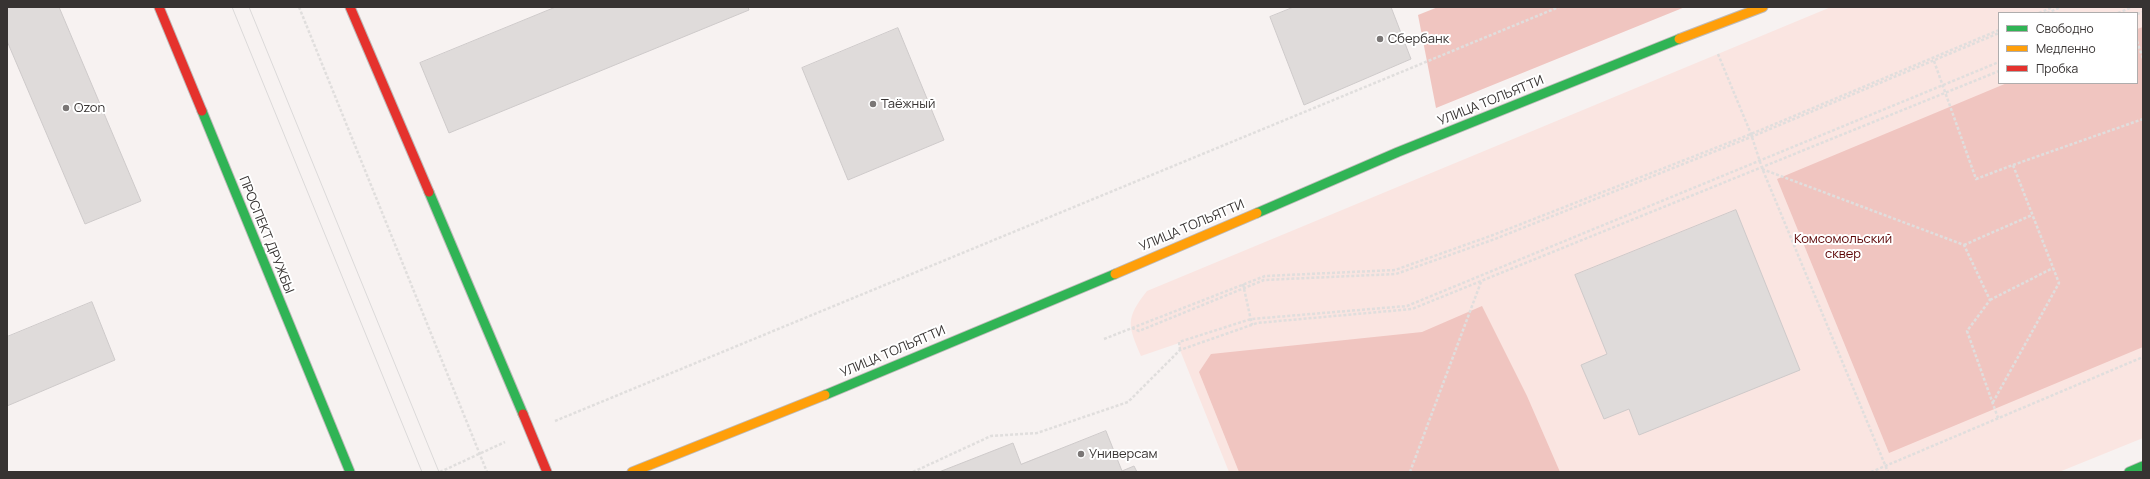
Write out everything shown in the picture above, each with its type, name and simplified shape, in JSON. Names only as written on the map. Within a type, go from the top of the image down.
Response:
[{"type":"street","name":"ПРОСПЕКТ ДРУЖБЫ","points":[[159,7],[350,472]]},
{"type":"street","points":[[350,7],[547,472]]},
{"type":"street","name":"УЛИЦА ТОЛЬЯТТИ","points":[[632,472],[859,381],[1083,288],[1398,152],[1763,7]]},
{"type":"street","points":[[2129,472],[2143,466]]},
{"type":"path","points":[[299,7],[487,472]]},
{"type":"path","points":[[440,472],[480,452],[530,431],[1559,7]]},
{"type":"path","points":[[2040,12],[2053,7]]},
{"type":"path","points":[[2049,12],[2061,7]]},
{"type":"path","points":[[2120,12],[2132,7]]},
{"type":"path","points":[[1708,28],[1751,135],[1759,161],[1888,472]]},
{"type":"path","points":[[1131,327],[1139,331],[1264,280],[1396,274],[1495,239],[1751,135],[1998,30]]},
{"type":"path","points":[[1933,59],[1998,33]]},
{"type":"path","points":[[2138,45],[2143,59]]},
{"type":"path","points":[[1933,59],[1976,179],[2143,119]]},
{"type":"path","points":[[1180,350],[1179,342],[1251,319],[1407,306],[1998,62]]},
{"type":"path","points":[[913,472],[991,436],[1037,432],[1128,402],[1180,350],[1252,325],[1412,309],[1762,168],[1998,70]]},
{"type":"path","points":[[1104,340],[1131,327],[1265,276],[1395,270],[1493,236],[1751,135]]},
{"type":"path","points":[[1992,404],[2059,283],[2013,165]]},
{"type":"path","points":[[1762,168],[1964,245],[1990,300]]},
{"type":"path","points":[[1964,245],[2032,215]]},
{"type":"path","points":[[1998,418],[1967,331],[1990,300],[2053,268]]},
{"type":"path","points":[[1410,472],[1481,281]]},
{"type":"path","points":[[1243,284],[1252,325]]},
{"type":"path","points":[[1871,472],[2143,357]]},
{"type":"green space","points":[[1438,7],[1685,7],[1436,108],[1418,15]]},
{"type":"green space","name":"Комсомольский сквер","points":[[1831,7],[2143,7],[2143,438],[2059,472],[1229,472],[1180,350],[1179,343],[1141,356],[1131,329],[1132,316],[1147,291]]},
{"type":"green space","points":[[2143,27],[2143,347],[1889,453],[1777,179],[2005,84],[2138,84],[2138,29]]},
{"type":"green space","points":[[1482,306],[1527,396],[1560,472],[1239,472],[1199,372],[1211,354],[1422,332]]},
{"type":"building","points":[[7,7],[59,7],[141,201],[85,224],[7,41]]},
{"type":"building","points":[[556,7],[748,7],[749,10],[449,133],[420,63]]},
{"type":"building","points":[[1294,7],[1391,7],[1411,59],[1304,105],[1270,17]]},
{"type":"building","name":"Таёжный","points":[[898,28],[944,140],[848,180],[802,68]]},
{"type":"building","points":[[1736,210],[1800,370],[1639,435],[1629,409],[1604,419],[1581,365],[1607,354],[1575,275]]},
{"type":"building","points":[[92,302],[115,360],[7,406],[7,337]]},
{"type":"building","name":"Универсам","points":[[1106,431],[1122,471],[1134,466],[1137,472],[939,472],[1013,443],[1021,464]]},
{"type":"tram line","points":[[232,7],[422,472]]},
{"type":"tram line","points":[[249,7],[439,472]]},
{"type":"traffic: fast","points":[[1257,213],[1398,152],[1679,39]]},
{"type":"traffic: fast","points":[[202,111],[350,472]]},
{"type":"traffic: fast","points":[[429,192],[523,414]]},
{"type":"traffic: fast","points":[[825,395],[1115,274]]},
{"type":"traffic: fast","points":[[2129,472],[2143,466]]},
{"type":"traffic: slow","points":[[1679,39],[1763,7]]},
{"type":"traffic: slow","points":[[1115,274],[1257,213]]},
{"type":"traffic: slow","points":[[632,472],[825,395]]},
{"type":"traffic: jam","points":[[159,7],[202,111]]},
{"type":"traffic: jam","points":[[350,7],[429,192]]},
{"type":"traffic: jam","points":[[523,414],[547,472]]},
{"type":"place","name":"Сбербанк","points":[[1380,39]]},
{"type":"place","name":"Таёжный","points":[[873,104]]},
{"type":"place","name":"Ozon","points":[[66,108]]},
{"type":"place","name":"Универсам","points":[[1081,454]]}]
